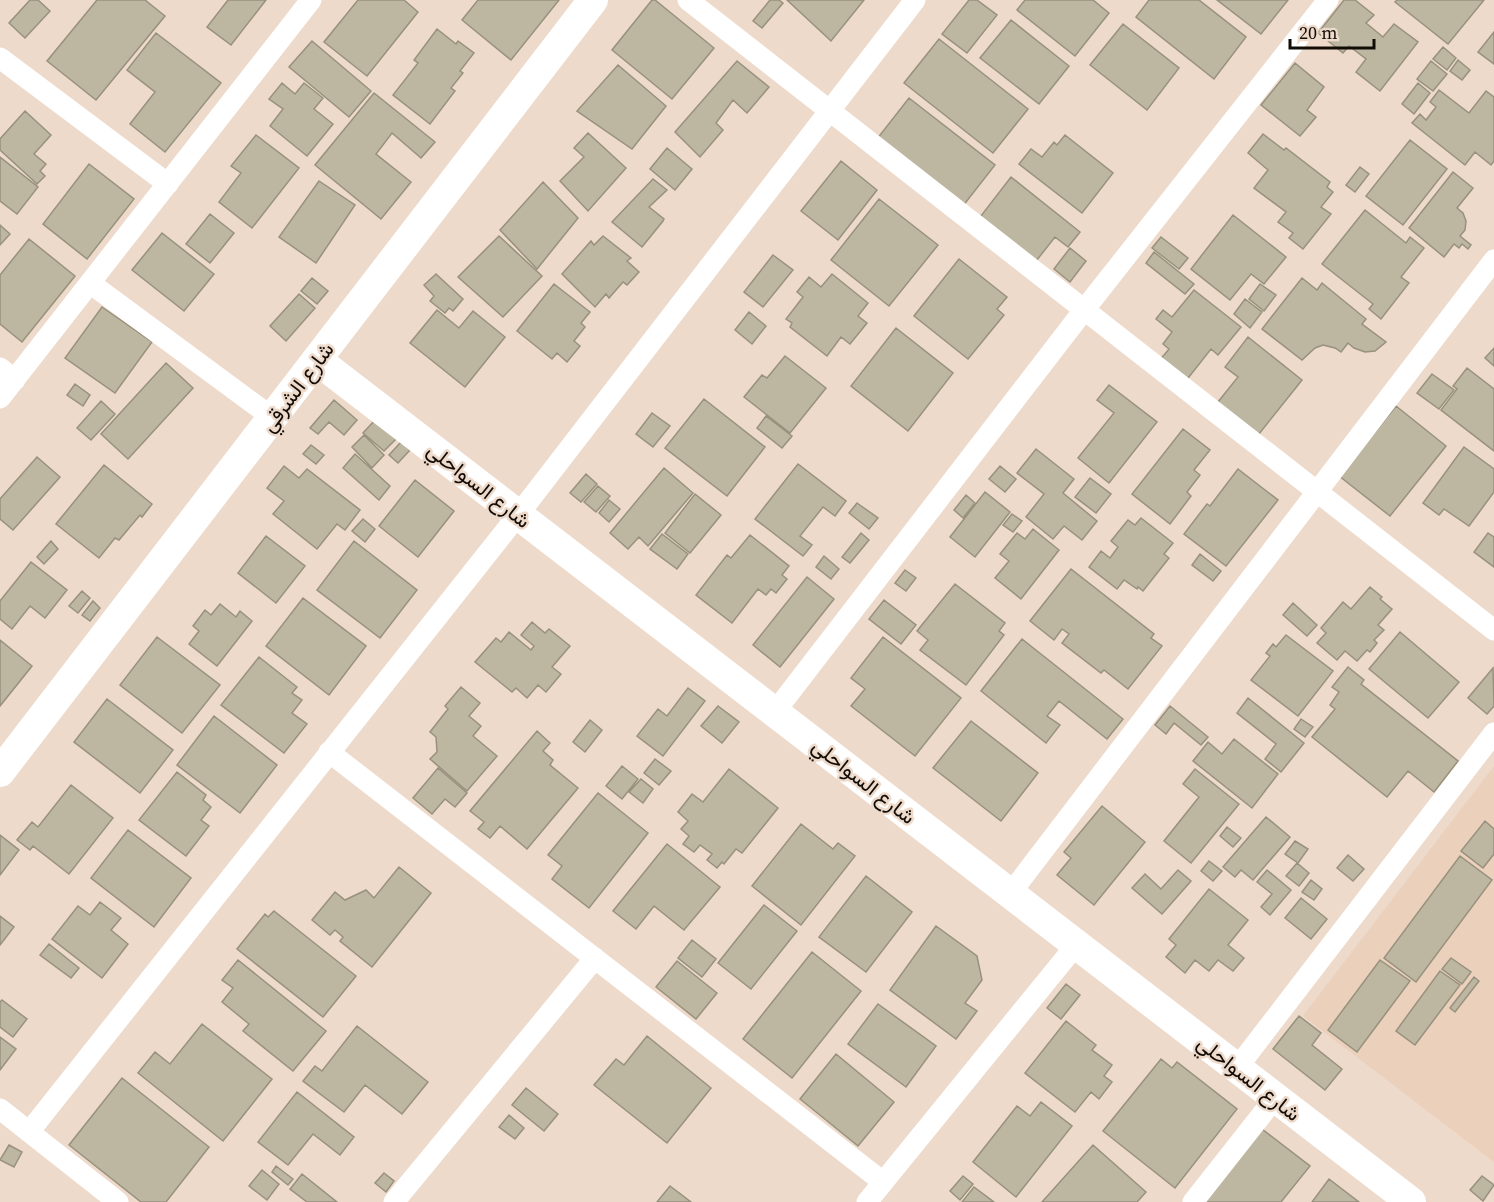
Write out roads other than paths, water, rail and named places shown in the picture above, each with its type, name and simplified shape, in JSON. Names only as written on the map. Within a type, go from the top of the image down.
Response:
[{"type":"street","points":[[0,398],[7,374],[90,283],[311,0]]},
{"type":"street","points":[[688,0],[1494,630]]},
{"type":"street","points":[[29,1132],[518,515],[915,0]]},
{"type":"street","points":[[774,713],[1084,310],[1328,0]]},
{"type":"street","name":"شارع الشرقي","points":[[0,772],[273,418],[587,2]]},
{"type":"street","points":[[0,58],[168,184]]},
{"type":"street","points":[[1010,894],[1494,260]]},
{"type":"street","points":[[90,283],[273,418]]},
{"type":"street","name":"شارع السواحلي","points":[[317,360],[1411,1202]]},
{"type":"street","points":[[1237,1068],[1494,733]]},
{"type":"street","points":[[329,752],[883,1182]]},
{"type":"street","points":[[867,1202],[1076,945]]},
{"type":"street","points":[[394,1202],[595,958]]},
{"type":"street","points":[[1193,1202],[1275,1098]]},
{"type":"street","points":[[0,1109],[118,1202]]}]
